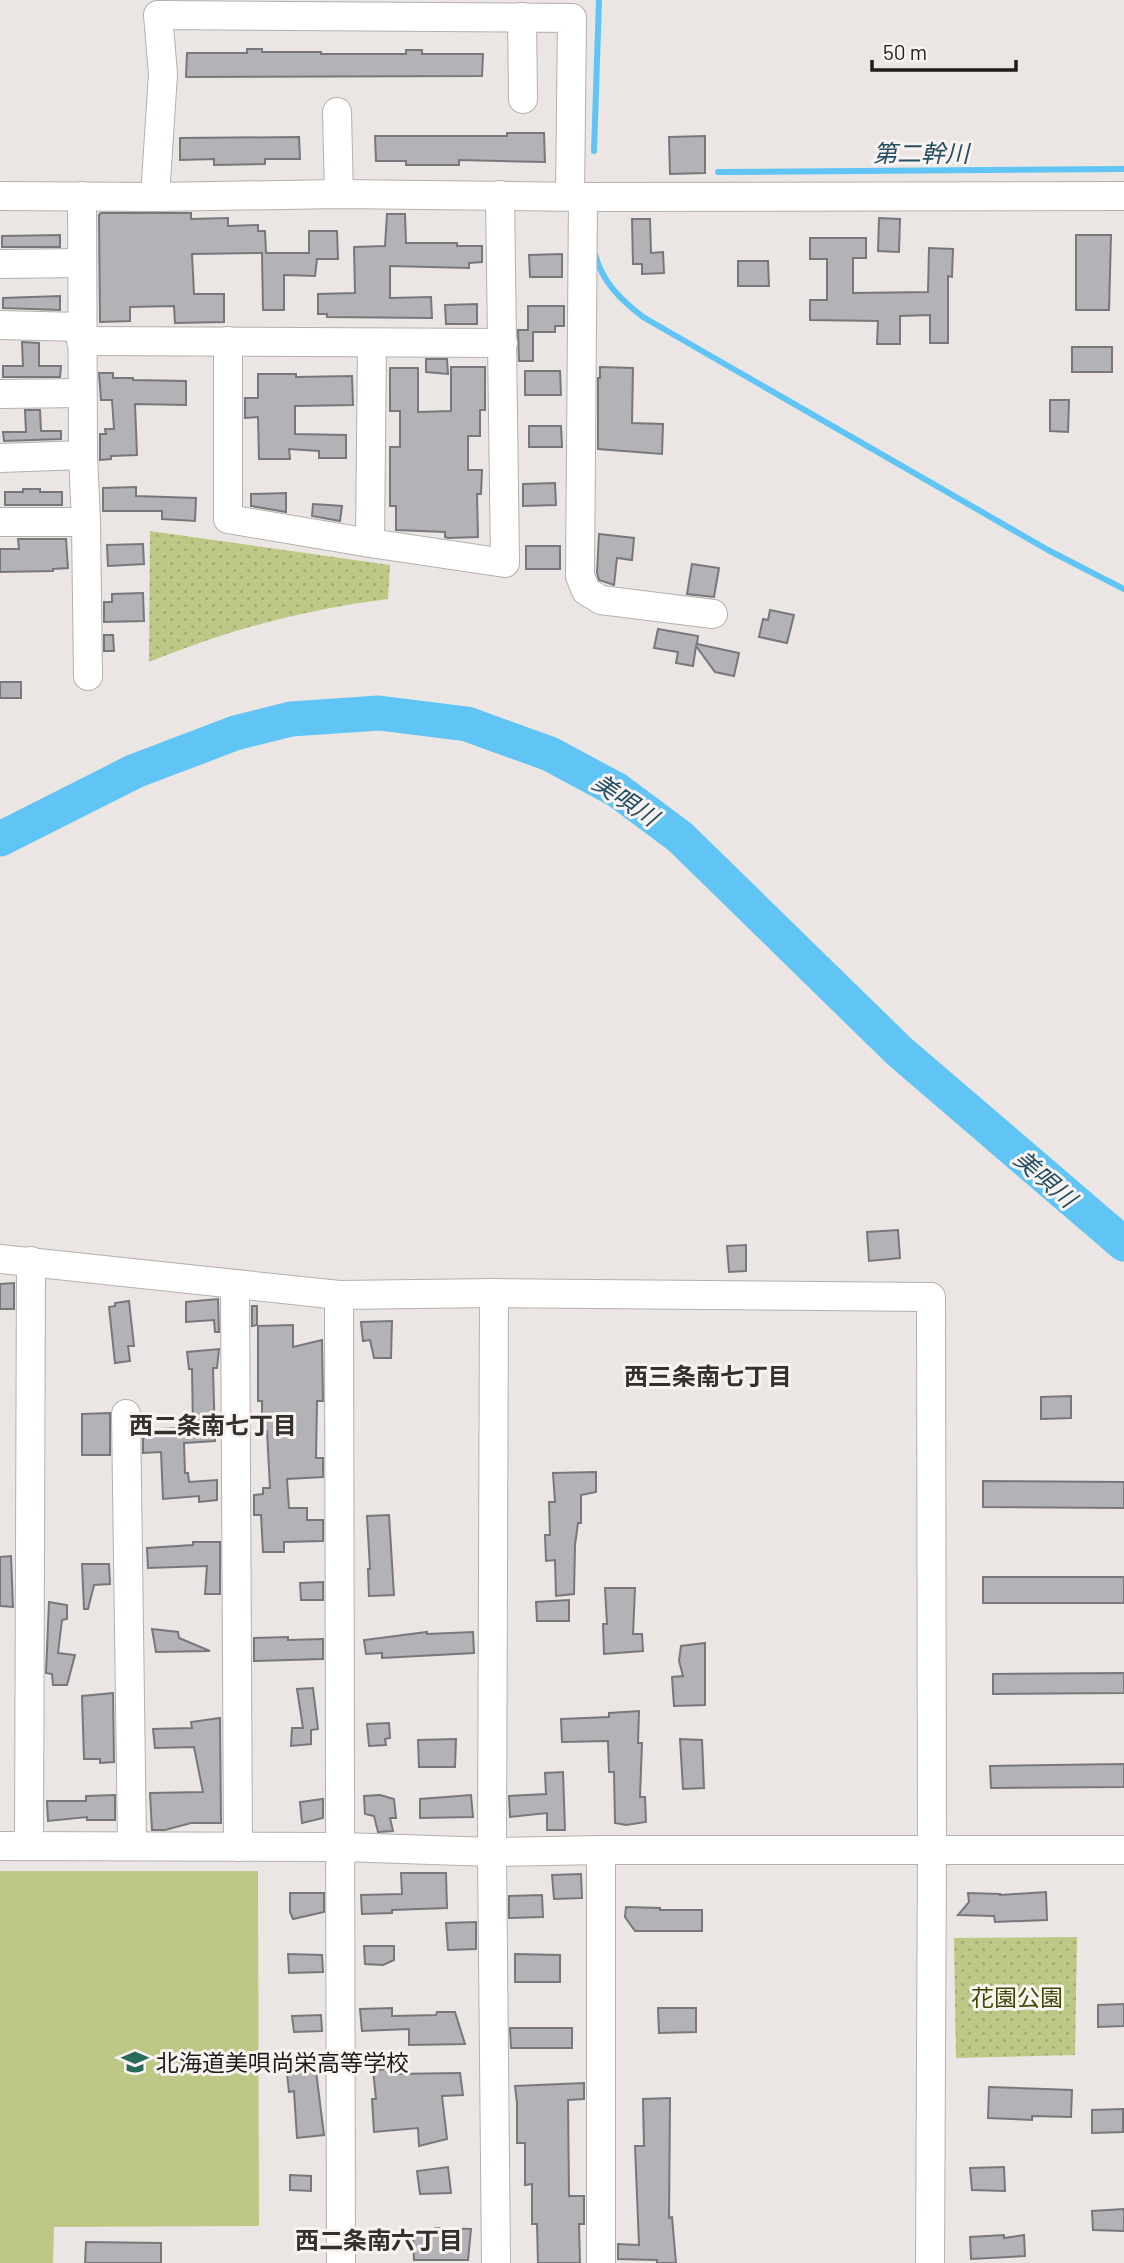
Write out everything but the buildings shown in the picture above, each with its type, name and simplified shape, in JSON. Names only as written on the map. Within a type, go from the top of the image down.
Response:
[{"type":"street","points":[[155,197],[163,74],[158,8],[306,8],[522,17],[573,9],[580,576],[586,591],[601,600],[713,614]]},
{"type":"street","points":[[522,17],[523,99]]},
{"type":"street","points":[[337,112],[338,194]]},
{"type":"street","points":[[228,341],[229,519],[505,563],[500,195]]},
{"type":"street","points":[[0,196],[1124,196]]},
{"type":"street","points":[[82,196],[82,393],[88,676]]},
{"type":"street","points":[[0,264],[82,263]]},
{"type":"street","points":[[0,325],[82,334],[228,341],[503,343]]},
{"type":"street","points":[[370,543],[372,343]]},
{"type":"street","points":[[0,394],[82,393]]},
{"type":"street","points":[[0,458],[83,456]]},
{"type":"street","points":[[0,522],[86,522]]},
{"type":"street","points":[[0,1259],[339,1295],[494,1293],[931,1297],[930,2263]]},
{"type":"street","points":[[29,1845],[31,1261]]},
{"type":"street","points":[[235,1286],[238,1847]]},
{"type":"street","points":[[494,1293],[492,1852],[496,2263]]},
{"type":"street","points":[[339,1295],[341,2263]]},
{"type":"street","points":[[127,1414],[132,1844]]},
{"type":"street","points":[[0,1846],[132,1844],[492,1852],[1124,1850]]},
{"type":"street","points":[[601,1850],[601,2263]]},
{"type":"green space","points":[[150,531],[390,565],[388,599],[295,615],[208,640],[149,662]]},
{"type":"green space","name":"北海道美唄尚栄高等学校","points":[[0,1871],[258,1871],[259,2226],[54,2227],[53,2263],[0,2263]]},
{"type":"green space","name":"花園公園","points":[[1077,1937],[1075,2055],[956,2058],[954,1938]]},
{"type":"waterway","points":[[594,151],[599,0]]},
{"type":"waterway","name":"第二幹川","points":[[718,172],[1124,169]]},
{"type":"waterway","points":[[595,254],[602,273],[613,290],[643,317],[1048,550],[1124,589]]},
{"type":"waterway","name":"美唄川","points":[[0,839],[135,771],[235,733],[291,719],[379,713],[467,724],[550,754],[617,790],[680,837],[899,1051],[1124,1244]]},
{"type":"place","name":"北海道美唄尚栄高等学校","points":[[135,2062]]},
{"type":"district","name":"西三条南七丁目","points":[[708,1375]]},
{"type":"district","name":"西二条南七丁目","points":[[213,1424]]},
{"type":"district","name":"西二条南六丁目","points":[[379,2239]]}]
